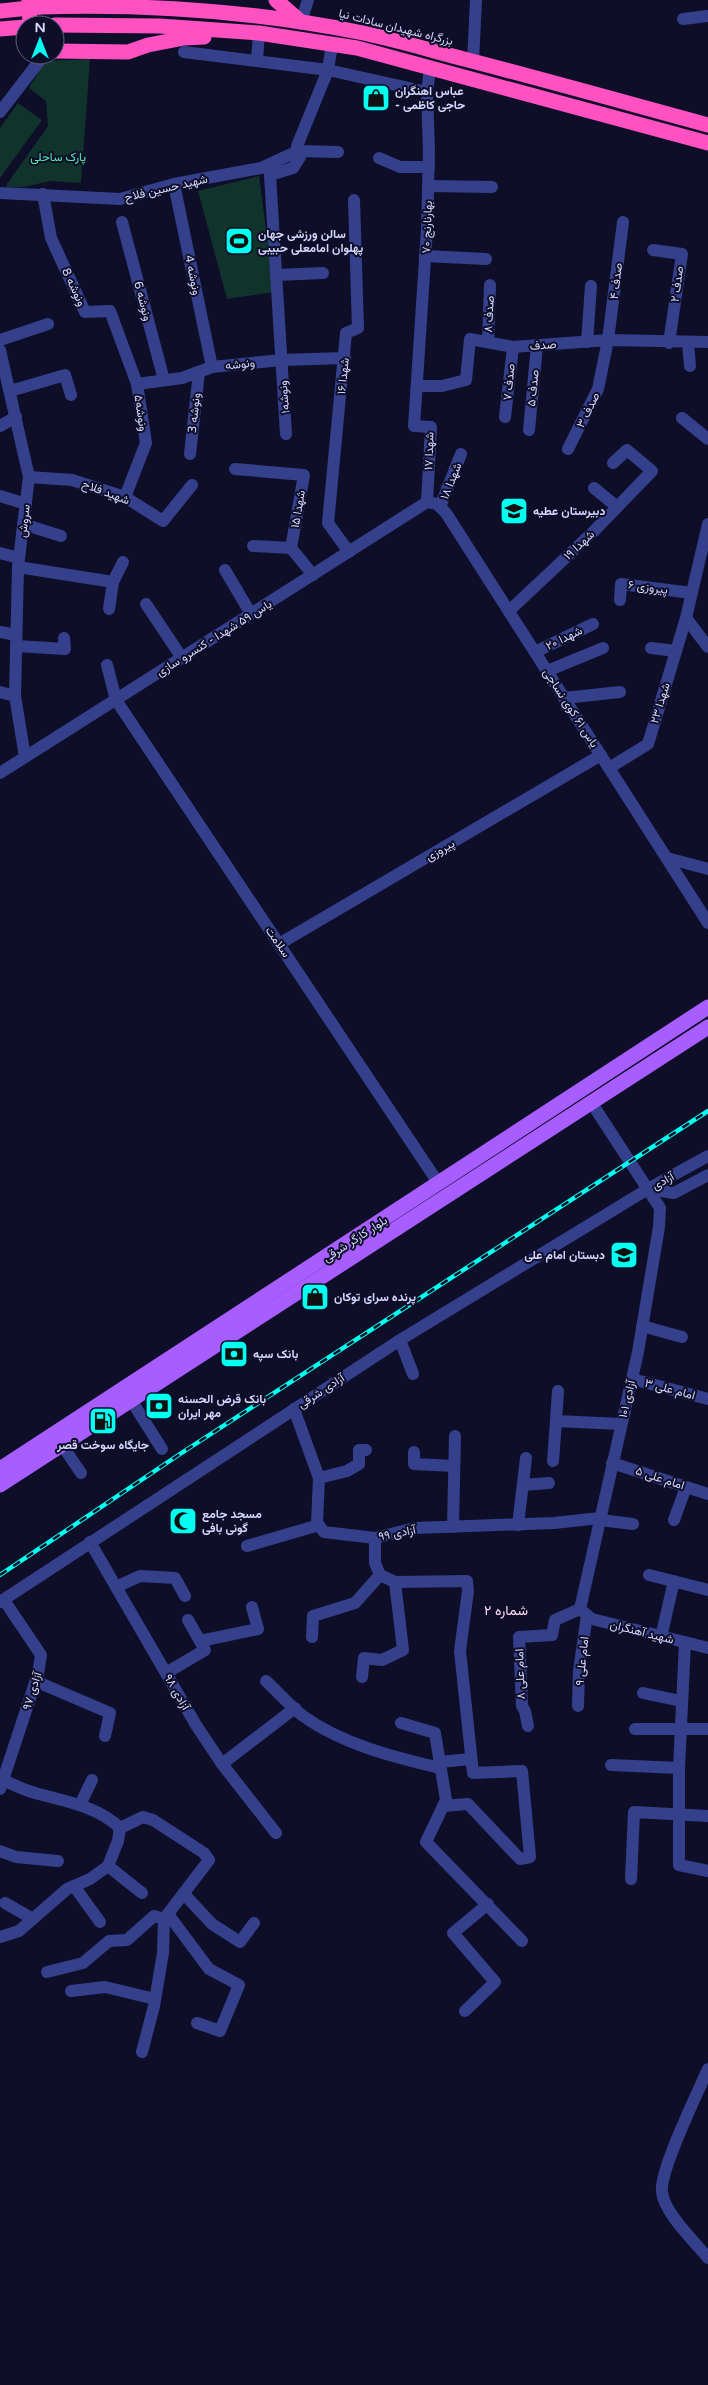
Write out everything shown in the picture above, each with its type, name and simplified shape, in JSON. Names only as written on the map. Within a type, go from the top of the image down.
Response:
[{"type":"highway","points":[[276,0],[301,22]]},
{"type":"highway","name":"بزرگراه شهیدان سادات نیا","points":[[0,11],[34,4],[162,8],[301,22],[360,33],[708,125]]},
{"type":"highway","points":[[65,25],[160,26],[260,33],[357,48],[708,143]]},
{"type":"highway","points":[[0,29],[15,28]]},
{"type":"highway","points":[[65,51],[128,52],[148,45],[184,38],[260,33]]},
{"type":"main road","name":"بلوار کارگر شرقی","points":[[0,1485],[131,1400],[216,1338],[439,1184],[708,1007]]},
{"type":"main road","name":"بلوار کارگر شرقی","points":[[0,1469],[216,1338],[708,1026]]},
{"type":"street","points":[[301,22],[308,0]]},
{"type":"street","points":[[473,62],[476,0]]},
{"type":"street","points":[[683,20],[708,16]]},
{"type":"street","points":[[257,60],[260,33]]},
{"type":"street","points":[[332,44],[328,70],[297,146],[298,152],[338,152]]},
{"type":"street","points":[[184,52],[328,70],[427,92]]},
{"type":"street","points":[[0,112],[36,65]]},
{"type":"street","name":"بهارنارنج ۷۰","points":[[417,386],[429,167],[427,92],[430,69]]},
{"type":"street","name":"شهید حسین فلاح","points":[[0,193],[43,194],[80,199],[120,199],[174,184],[261,168],[298,152]]},
{"type":"street","name":"ونوشه۱","points":[[286,434],[270,175],[293,168],[300,157],[298,152]]},
{"type":"street","points":[[379,158],[400,167],[429,167]]},
{"type":"street","name":"ونوشه 4","points":[[174,184],[212,367]]},
{"type":"street","points":[[428,186],[492,187]]},
{"type":"street","name":"ونوشه 8","points":[[43,194],[52,238],[85,312],[110,311],[137,384]]},
{"type":"street","name":"شهدا ۱۶","points":[[349,552],[328,523],[346,333],[358,328],[354,200]]},
{"type":"street","name":"ونوشه 6","points":[[122,222],[164,380]]},
{"type":"street","name":"صدف ۴","points":[[608,340],[623,222]]},
{"type":"street","name":"صدف ۲","points":[[653,250],[682,254],[669,343]]},
{"type":"street","points":[[425,256],[486,259]]},
{"type":"street","points":[[276,275],[323,273]]},
{"type":"street","name":"صدف ۸","points":[[488,342],[490,285]]},
{"type":"street","points":[[586,342],[591,286]]},
{"type":"street","points":[[0,340],[48,324]]},
{"type":"street","name":"صدف","points":[[417,386],[442,386],[466,380],[470,339],[513,347],[608,340],[669,343],[708,342]]},
{"type":"street","name":"صدف ۳","points":[[568,449],[598,389],[608,340]]},
{"type":"street","points":[[688,342],[690,366]]},
{"type":"street","name":"صدف ۵","points":[[529,430],[537,346]]},
{"type":"street","name":"صدف ۷","points":[[505,417],[513,347]]},
{"type":"street","name":"سروش","points":[[1,357],[29,477],[18,563],[15,696],[26,757]]},
{"type":"street","name":"ونوشه","points":[[137,384],[182,378],[212,367],[281,360],[345,358]]},
{"type":"street","name":"ونوشه 3","points":[[190,454],[199,372]]},
{"type":"street","points":[[10,390],[65,375],[71,395]]},
{"type":"street","name":"ونوشه۵","points":[[125,497],[146,443],[137,384]]},
{"type":"street","name":"شهدا ۱۷","points":[[417,386],[414,426],[431,427],[427,502]]},
{"type":"street","points":[[0,426],[16,417]]},
{"type":"street","points":[[682,418],[708,439]]},
{"type":"street","name":"شهدا ۱۹","points":[[509,611],[652,471],[626,450],[613,464]]},
{"type":"street","name":"شهدا ۱۸","points":[[440,507],[461,454]]},
{"type":"street","name":"شهدا ۱۵","points":[[235,469],[304,475],[291,548]]},
{"type":"street","name":"شهید فلاح","points":[[29,477],[72,480],[125,497],[163,521],[192,485]]},
{"type":"street","points":[[594,488],[617,507]]},
{"type":"street","points":[[0,496],[26,504]]},
{"type":"street","points":[[427,502],[440,507]]},
{"type":"street","name":"یاس ۵۹ شهدا - کنسرو سازی","points":[[0,773],[427,502]]},
{"type":"street","name":"یاس ۶۱ کوی نساجی","points":[[440,507],[446,513],[708,923]]},
{"type":"street","points":[[23,524],[61,536]]},
{"type":"street","name":"شهدا ۲۳","points":[[609,768],[648,744],[686,618],[708,524]]},
{"type":"street","points":[[253,546],[291,548],[313,575]]},
{"type":"street","points":[[0,553],[18,563],[113,582]]},
{"type":"street","points":[[109,609],[113,582],[122,562]]},
{"type":"street","points":[[225,570],[251,614]]},
{"type":"street","name":"پیروزی ۶","points":[[620,600],[621,584],[692,593]]},
{"type":"street","points":[[146,604],[182,658]]},
{"type":"street","points":[[686,618],[708,647]]},
{"type":"street","name":"شهدا ۲۰","points":[[535,652],[593,624]]},
{"type":"street","points":[[0,632],[16,640],[65,649],[64,638]]},
{"type":"street","points":[[547,671],[603,648]]},
{"type":"street","points":[[651,648],[676,651]]},
{"type":"street","name":"سلامت","points":[[107,665],[116,700],[439,1184]]},
{"type":"street","points":[[0,692],[15,696]]},
{"type":"street","points":[[564,698],[620,692]]},
{"type":"street","name":"پیروزی","points":[[279,944],[601,755]]},
{"type":"street","points":[[667,858],[708,869]]},
{"type":"street","name":"آزادی ۱۰۱","points":[[583,1612],[600,1519],[632,1379],[659,1228],[660,1208],[590,1102]]},
{"type":"street","name":"آزادی","points":[[648,1189],[708,1156]]},
{"type":"street","name":"آزادی","points":[[648,1189],[674,1193],[708,1175]]},
{"type":"street","name":"آزادی شرقی","points":[[2,1601],[400,1340],[648,1189]]},
{"type":"street","points":[[642,1326],[682,1337]]},
{"type":"street","points":[[400,1340],[413,1374]]},
{"type":"street","name":"امام علی ۳","points":[[632,1379],[708,1399]]},
{"type":"street","points":[[553,1461],[558,1391]]},
{"type":"street","points":[[131,1400],[162,1449]]},
{"type":"street","points":[[247,1546],[319,1525],[317,1523],[319,1478],[294,1409]]},
{"type":"street","points":[[556,1421],[621,1424]]},
{"type":"street","points":[[452,1527],[455,1436]]},
{"type":"street","points":[[62,1445],[82,1473]]},
{"type":"street","points":[[319,1478],[347,1471],[360,1464],[360,1450],[366,1450]]},
{"type":"street","points":[[414,1452],[414,1464],[454,1466]]},
{"type":"street","points":[[518,1525],[526,1458]]},
{"type":"street","name":"امام علی ۵","points":[[612,1463],[708,1494]]},
{"type":"street","points":[[523,1485],[549,1484]]},
{"type":"street","points":[[674,1520],[686,1487]]},
{"type":"street","name":"آزادی ٩٩","points":[[319,1525],[324,1532],[375,1538],[415,1528],[518,1525],[600,1519],[633,1524]]},
{"type":"street","points":[[375,1538],[375,1563],[380,1575],[395,1582],[467,1581],[468,1591],[460,1651],[473,1773],[522,1771],[530,1856],[520,1859],[468,1804],[443,1806]]},
{"type":"street","name":"آزادی ۹۸","points":[[90,1542],[166,1673],[222,1764],[276,1833]]},
{"type":"street","points":[[312,1637],[313,1616],[355,1603],[380,1575]]},
{"type":"street","points":[[650,1575],[708,1590]]},
{"type":"street","points":[[116,1587],[140,1576],[175,1578],[185,1596]]},
{"type":"street","points":[[662,1636],[674,1581]]},
{"type":"street","points":[[362,1677],[364,1658],[382,1660],[403,1650],[395,1582]]},
{"type":"street","name":"آزادی ۹۷","points":[[2,1601],[41,1655],[36,1681],[4,1762],[2,1785]]},
{"type":"street","points":[[200,1641],[258,1629],[252,1607]]},
{"type":"street","name":"شهید آهنگران","points":[[583,1612],[592,1618],[708,1648]]},
{"type":"street","name":"امام علی ۹","points":[[578,1706],[583,1612]]},
{"type":"street","name":"امام علی ۸","points":[[528,1726],[522,1706],[519,1637],[552,1635],[555,1620],[583,1612]]},
{"type":"street","points":[[166,1673],[205,1650],[188,1620]]},
{"type":"street","points":[[685,1643],[680,1731],[679,1865],[708,1871]]},
{"type":"street","points":[[36,1681],[110,1713],[104,1736]]},
{"type":"street","points":[[266,1681],[302,1715],[331,1733],[366,1747],[439,1765],[472,1759]]},
{"type":"street","points":[[642,1694],[681,1701]]},
{"type":"street","points":[[222,1764],[295,1708]]},
{"type":"street","points":[[401,1723],[435,1733],[446,1800],[426,1842],[522,1941]]},
{"type":"street","points":[[635,1729],[680,1731],[708,1729]]},
{"type":"street","points":[[612,1765],[680,1768]]},
{"type":"street","points":[[80,1805],[92,1780]]},
{"type":"street","points":[[2,1785],[80,1805],[115,1823],[120,1828]]},
{"type":"street","points":[[631,1879],[634,1812],[708,1816]]},
{"type":"street","points":[[120,1828],[143,1817],[153,1820],[204,1853],[209,1860],[166,1917],[155,1999],[142,2052]]},
{"type":"street","points":[[0,1937],[19,1931],[67,1889],[90,1879],[108,1866],[118,1841],[120,1828]]},
{"type":"street","points":[[0,1851],[16,1857],[58,1861]]},
{"type":"street","points":[[108,1866],[142,1893]]},
{"type":"street","points":[[74,1886],[100,1922]]},
{"type":"street","points":[[184,1894],[212,1924],[240,1942],[254,1923]]},
{"type":"street","points":[[5,1903],[32,1919]]},
{"type":"street","points":[[465,2011],[495,1982],[453,1933],[488,1904]]},
{"type":"street","points":[[47,1972],[83,1963],[110,1941],[127,1940],[154,1916],[166,1917],[209,1969],[239,1985],[220,2031],[197,2023]]},
{"type":"street","points":[[71,1991],[105,1987],[155,1999]]},
{"type":"street","points":[[708,2069],[666,2169],[662,2192],[670,2212],[708,2258]]},
{"type":"green space","name":"پارک ساحلی","points":[[90,59],[81,183],[50,181],[24,187],[7,187],[7,184],[48,126],[46,101],[29,88],[43,65],[65,65],[65,60]]},
{"type":"green space","points":[[18,103],[42,120],[0,178],[0,128]]},
{"type":"green space","name":"سالن ورزشی جهان پهلوان امامعلی حبیبی","points":[[259,176],[274,292],[227,299],[198,191]]},
{"type":"railway","points":[[0,1575],[180,1454],[708,1111]]},
{"type":"place","name":"عباس اهنگران - حاجی کاظمی","points":[[376,98]]},
{"type":"place","name":"سالن ورزشی جهان پهلوان امامعلی حبیبی","points":[[239,241]]},
{"type":"place","name":"دبیرستان عطیه","points":[[514,511]]},
{"type":"place","name":"دبستان امام علی","points":[[624,1255]]},
{"type":"place","name":"پرنده سرای توکان","points":[[315,1297]]},
{"type":"place","name":"بانک سپه","points":[[234,1354]]},
{"type":"place","name":"بانک قرض الحسنه مهر ایران","points":[[159,1406]]},
{"type":"place","name":"جایگاه سوخت قصر","points":[[103,1421]]},
{"type":"place","name":"مسجد جامع گونی بافی","points":[[183,1521]]},
{"type":"district","name":"شماره ۲","points":[[506,1610]]}]
